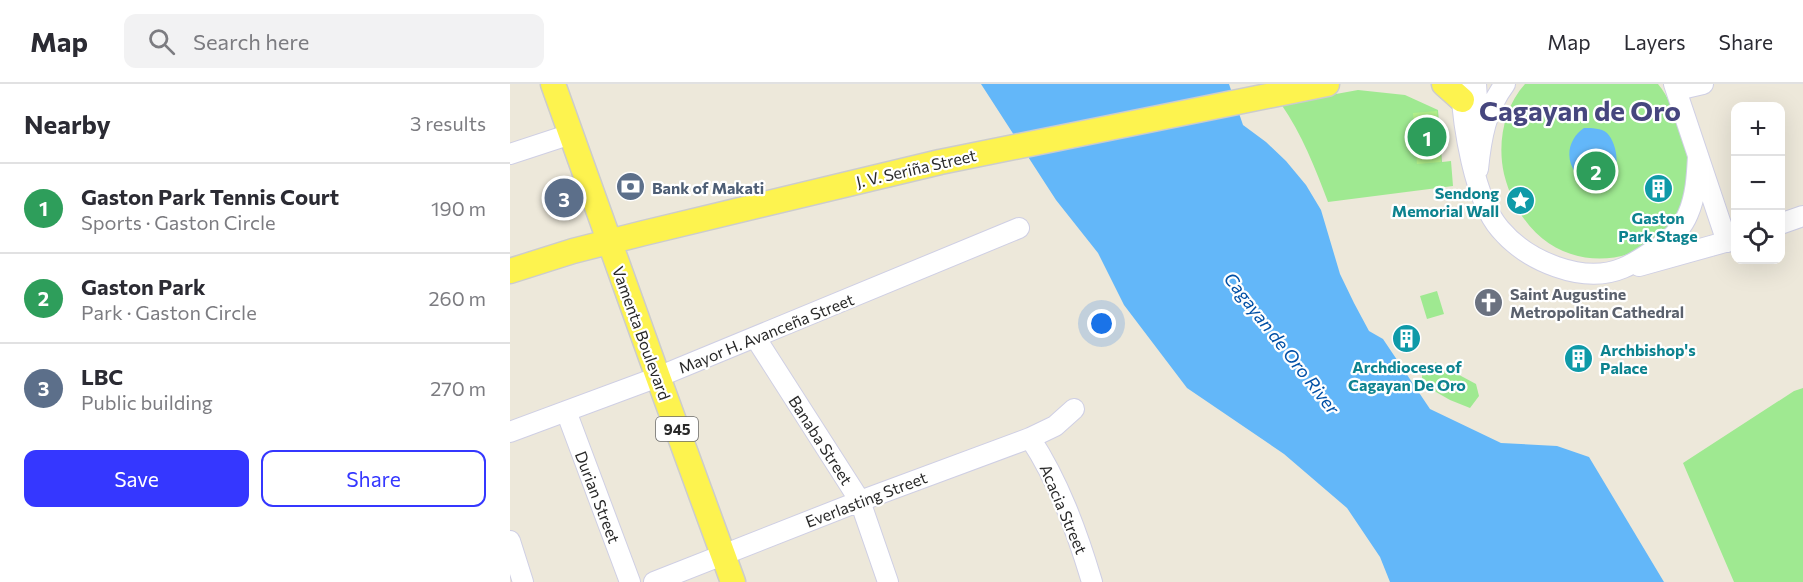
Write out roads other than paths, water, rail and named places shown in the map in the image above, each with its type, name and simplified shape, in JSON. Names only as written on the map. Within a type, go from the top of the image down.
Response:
[{"type":"main road","name":"Vamenta Boulevard","points":[[553,84],[734,582]]},
{"type":"main road","name":"J. V. Seriña Street","points":[[510,271],[573,251],[940,162],[1325,84]]},
{"type":"main road","points":[[1444,84],[1466,89]]},
{"type":"street","points":[[1477,178],[1480,145],[1487,117],[1505,84]]},
{"type":"street","points":[[1466,89],[1467,146],[1494,222],[1524,251],[1552,266],[1598,273],[1678,256],[1731,241],[1674,86],[1703,84]]},
{"type":"street","points":[[1466,89],[1480,145]]},
{"type":"street","points":[[510,154],[571,134]]},
{"type":"street","points":[[1622,269],[1663,245],[1683,224],[1693,201],[1698,156]]},
{"type":"street","points":[[1785,222],[1803,216]]},
{"type":"street","name":"Mayor H. Avanceña Street","points":[[510,432],[658,377],[1019,228]]},
{"type":"street","name":"Banaba Street","points":[[755,337],[860,501],[888,582]]},
{"type":"street","name":"Everlasting Street","points":[[654,582],[860,501],[1030,438],[1055,426],[1074,409]]},
{"type":"street","name":"Durian Street","points":[[566,411],[630,582]]},
{"type":"street","name":"Acacia Street","points":[[1030,438],[1054,479],[1077,535],[1092,582]]},
{"type":"street","points":[[510,541],[523,582]]},
{"type":"water","name":"Cagayan de Oro River","points":[[981,84],[1229,84],[1243,125],[1286,161],[1306,185],[1321,210],[1340,274],[1369,331],[1383,339],[1430,409],[1501,443],[1557,446],[1589,457],[1664,582],[1390,582],[1380,557],[1347,508],[1284,454],[1187,388],[1124,305],[1098,253],[1056,200]]},
{"type":"water","points":[[1584,128],[1605,131],[1614,145],[1617,160],[1615,169],[1608,178],[1602,181],[1586,181],[1572,167],[1570,149],[1575,137]]},
{"type":"place","name":"Gaston Park Tennis Court","points":[[1427,137]]},
{"type":"place","name":"Gaston Park","points":[[1596,171]]},
{"type":"place","name":"Bank of Makati","points":[[631,187]]},
{"type":"place","name":"Gaston Park Stage","points":[[1658,189]]},
{"type":"place","name":"LBC","points":[[564,198]]},
{"type":"place","name":"Sendong Memorial Wall","points":[[1520,201]]},
{"type":"place","name":"Saint Augustine Metropolitan Cathedral","points":[[1489,302]]},
{"type":"place","name":"Archdiocese of Cagayan De Oro","points":[[1407,338]]},
{"type":"place","name":"Archbishop's Palace","points":[[1579,358]]},
{"type":"district","name":"Cagayan de Oro","points":[[1580,110]]}]
